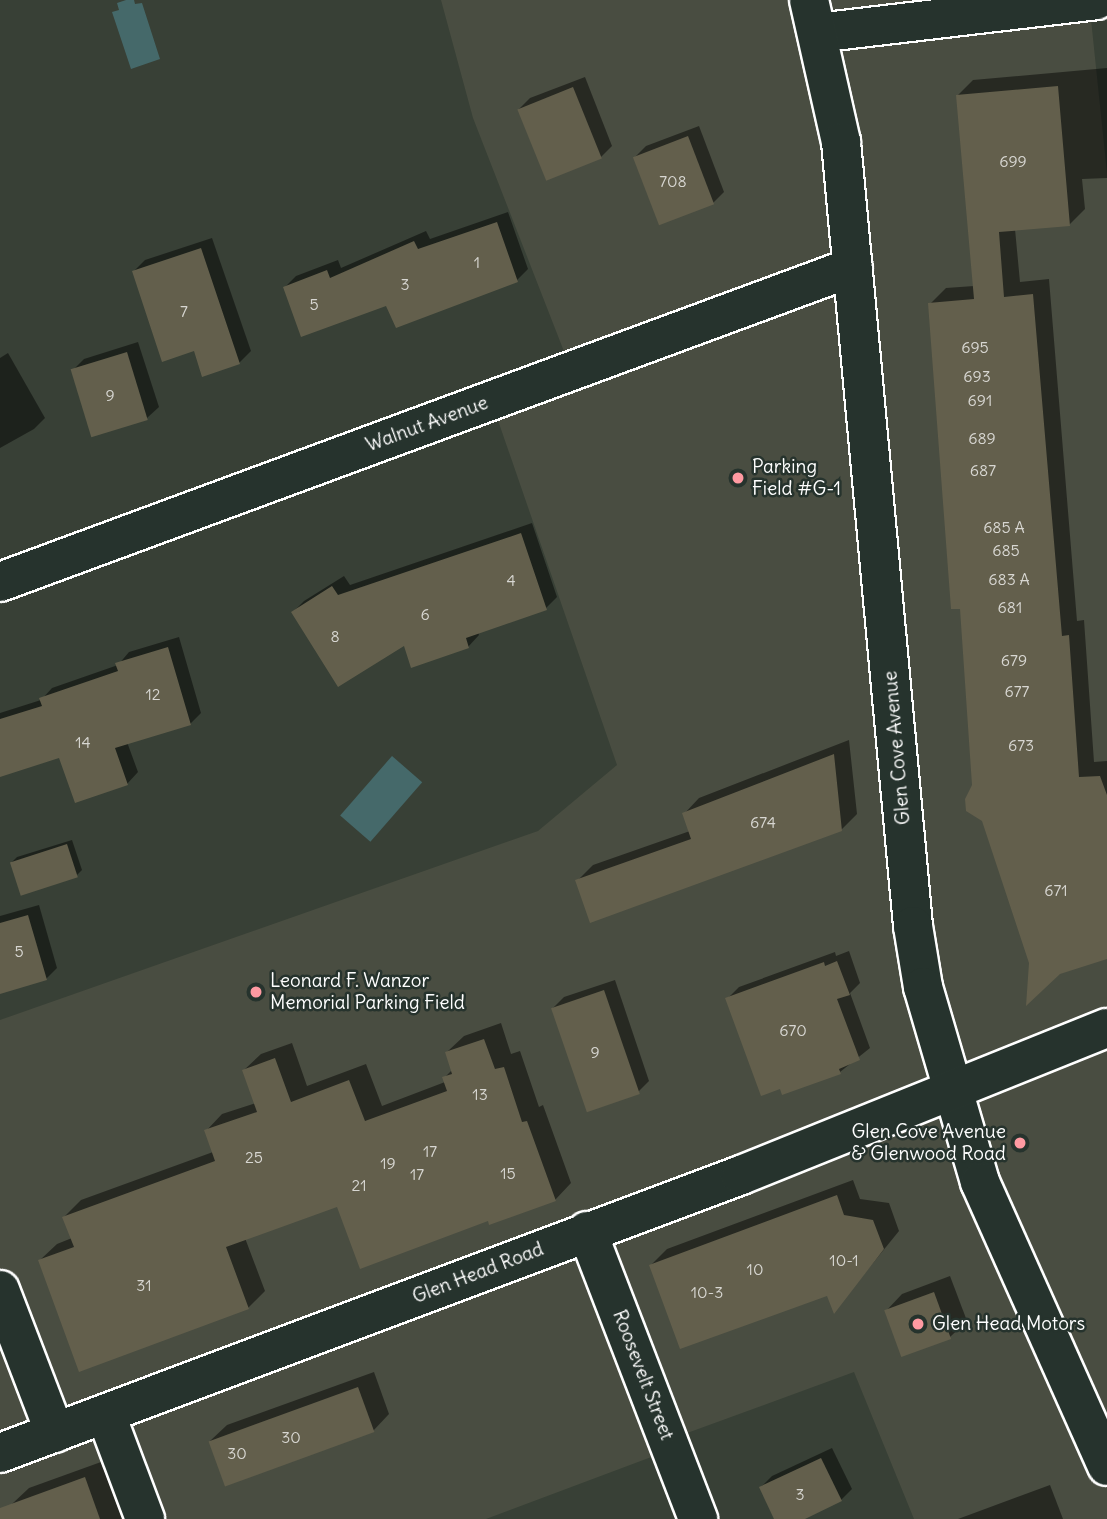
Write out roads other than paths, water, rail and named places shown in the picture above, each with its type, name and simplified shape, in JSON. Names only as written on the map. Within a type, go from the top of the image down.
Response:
[{"type":"main road","points":[[813,17],[1096,0]]},
{"type":"main road","name":"Glen Cove Avenue","points":[[813,17],[841,142],[913,926],[923,987],[980,1182],[1107,1466]]},
{"type":"main road","name":"Walnut Avenue","points":[[0,582],[853,267]]},
{"type":"main road","name":"Glen Head Road","points":[[0,1453],[741,1175],[1107,1028]]},
{"type":"main road","name":"Roosevelt Street","points":[[587,1231],[698,1519]]},
{"type":"main road","points":[[0,1290],[55,1433]]},
{"type":"main road","points":[[106,1415],[145,1519]]},
{"type":"water","points":[[134,0],[135,4],[142,3],[160,59],[131,69],[112,12],[119,10],[117,3]]},
{"type":"water","points":[[392,756],[422,782],[370,842],[340,816]]},
{"type":"place","name":"Parking Field #G-1","points":[[738,478]]},
{"type":"place","name":"Leonard F. Wanzor Memorial Parking Field","points":[[256,992]]},
{"type":"place","name":"Glen Cove Avenue & Glenwood Road","points":[[1020,1143]]},
{"type":"place","name":"Glen Head Motors","points":[[918,1324]]}]
